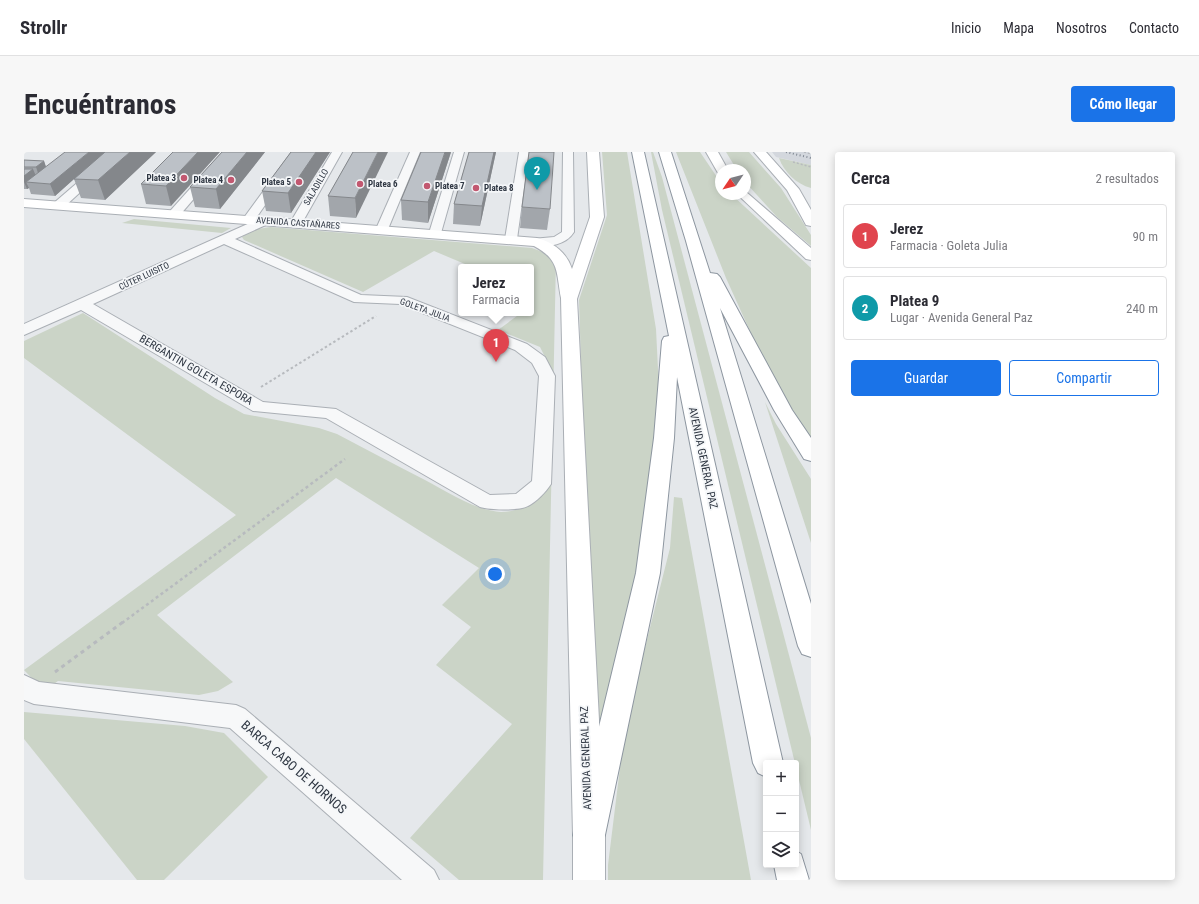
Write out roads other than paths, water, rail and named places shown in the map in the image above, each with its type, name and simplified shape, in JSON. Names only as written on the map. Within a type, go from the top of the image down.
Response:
[{"type":"main road","name":"AVENIDA GENERAL PAZ","points":[[569,299],[597,217],[593,152]]},
{"type":"main road","name":"AVENIDA GENERAL PAZ","points":[[638,152],[767,760]]},
{"type":"main road","points":[[665,152],[811,646]]},
{"type":"main road","points":[[712,152],[719,164]]},
{"type":"main road","points":[[760,152],[793,189],[811,222]]},
{"type":"main road","points":[[793,189],[810,191]]},
{"type":"main road","points":[[750,200],[811,256]]},
{"type":"main road","name":"AVENIDA CASTAÑARES","points":[[24,203],[296,222],[537,242]]},
{"type":"main road","points":[[692,241],[750,346],[783,410],[811,454]]},
{"type":"main road","name":"AVENIDA GENERAL PAZ","points":[[537,242],[550,248],[562,262],[569,299],[589,835],[589,880]]},
{"type":"main road","points":[[589,835],[648,573],[664,438],[672,313]]},
{"type":"main road","points":[[791,868],[793,880]]},
{"type":"street","points":[[58,205],[119,152]]},
{"type":"street","points":[[175,213],[229,152]]},
{"type":"street","points":[[249,219],[297,152]]},
{"type":"street","name":"SALADILLO","points":[[296,222],[337,152]]},
{"type":"street","points":[[382,229],[415,152]]},
{"type":"street","points":[[435,233],[459,152]]},
{"type":"street","points":[[511,239],[524,152]]},
{"type":"street","name":"AVENIDA CASTAÑARES","points":[[537,242],[554,242],[566,236],[568,232],[568,152]]},
{"type":"street","name":"CÚTER LUISITO","points":[[24,330],[264,220]]},
{"type":"street","name":"GOLETA JULIA","points":[[224,239],[359,299],[402,300],[521,347],[539,360],[547,376],[540,484],[521,501],[487,502]]},
{"type":"street","name":"BERGANTIN GOLETA ESPORA","points":[[82,304],[259,407],[330,413],[487,502]]},
{"type":"street","name":"BARCA CABO DE HORNOS","points":[[27,688],[34,693],[236,717],[424,880]]},
{"type":"railway","points":[[786,152],[811,158]]},
{"type":"place","name":"Platea 3","points":[[184,178]]},
{"type":"place","name":"Platea 4","points":[[231,180]]},
{"type":"place","name":"Platea 5","points":[[299,182]]},
{"type":"place","name":"Platea 6","points":[[360,184]]},
{"type":"place","name":"Platea 7","points":[[427,186]]},
{"type":"place","name":"Platea 8","points":[[476,188]]},
{"type":"place","name":"Platea 9","points":[[537,190]]},
{"type":"place","name":"Jerez","points":[[496,362]]}]
